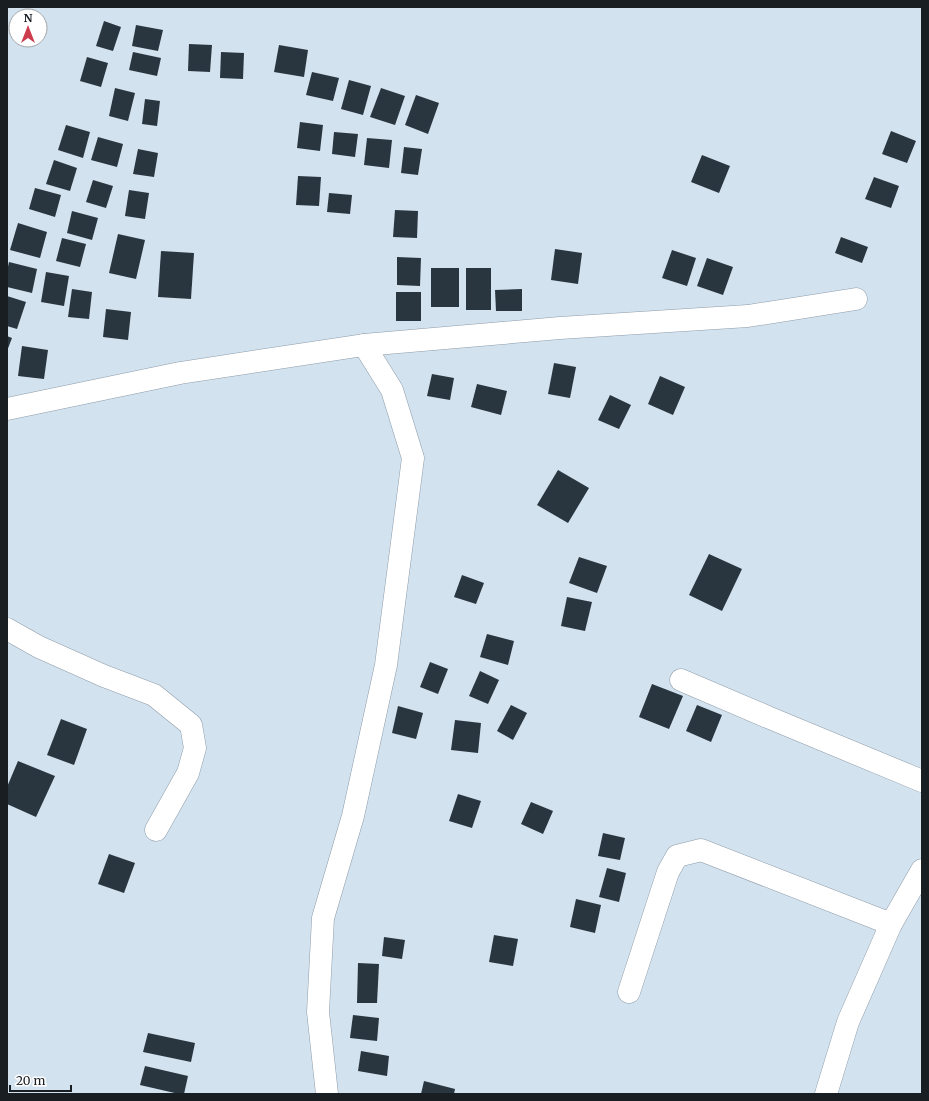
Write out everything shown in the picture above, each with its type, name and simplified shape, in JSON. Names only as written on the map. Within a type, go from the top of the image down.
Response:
[{"type":"street","points":[[7,409],[180,373],[364,345],[552,328],[748,316],[856,298]]},
{"type":"street","points":[[327,1094],[318,1012],[323,918],[353,816],[386,665],[413,458],[392,390],[364,345]]},
{"type":"street","points":[[7,629],[39,647],[104,676],[154,695],[191,725],[195,748],[188,773],[156,830]]},
{"type":"street","points":[[681,680],[922,781]]},
{"type":"street","points":[[629,992],[668,872],[677,856],[701,850],[891,924]]},
{"type":"street","points":[[826,1094],[848,1022],[891,924],[922,870]]},
{"type":"building","points":[[104,21],[121,27],[113,51],[96,46]]},
{"type":"building","points":[[136,25],[163,30],[158,51],[132,46]]},
{"type":"building","points":[[189,44],[212,45],[210,72],[188,71]]},
{"type":"building","points":[[279,45],[308,50],[304,77],[274,72]]},
{"type":"building","points":[[133,52],[161,58],[157,76],[129,70]]},
{"type":"building","points":[[221,52],[244,53],[243,79],[220,78]]},
{"type":"building","points":[[87,57],[108,63],[101,87],[80,81]]},
{"type":"building","points":[[312,72],[339,78],[333,101],[306,95]]},
{"type":"building","points":[[349,80],[371,86],[363,115],[341,109]]},
{"type":"building","points":[[115,88],[135,93],[128,121],[109,116]]},
{"type":"building","points":[[381,88],[405,96],[395,125],[370,117]]},
{"type":"building","points":[[416,95],[439,103],[428,134],[405,125]]},
{"type":"building","points":[[145,99],[160,101],[157,126],[142,124]]},
{"type":"building","points":[[300,122],[323,125],[320,151],[297,148]]},
{"type":"building","points":[[66,125],[90,132],[83,158],[58,150]]},
{"type":"building","points":[[891,131],[916,141],[907,163],[882,154]]},
{"type":"building","points":[[334,132],[358,134],[355,157],[332,154]]},
{"type":"building","points":[[98,137],[123,144],[117,167],[91,160]]},
{"type":"building","points":[[367,138],[392,140],[389,168],[364,165]]},
{"type":"building","points":[[404,147],[422,149],[418,175],[401,173]]},
{"type":"building","points":[[138,149],[158,153],[154,177],[133,174]]},
{"type":"building","points":[[702,155],[730,166],[719,193],[691,182]]},
{"type":"building","points":[[54,160],[77,168],[70,191],[46,184]]},
{"type":"building","points":[[298,176],[321,177],[319,206],[296,205]]},
{"type":"building","points":[[874,177],[899,186],[891,208],[865,199]]},
{"type":"building","points":[[93,180],[113,186],[106,208],[86,202]]},
{"type":"building","points":[[35,188],[61,195],[55,217],[29,209]]},
{"type":"building","points":[[129,190],[149,193],[145,219],[125,216]]},
{"type":"building","points":[[329,193],[352,195],[350,214],[327,212]]},
{"type":"building","points":[[395,210],[418,211],[417,238],[393,237]]},
{"type":"building","points":[[72,211],[98,218],[92,240],[67,233]]},
{"type":"building","points":[[18,223],[47,232],[40,258],[10,250]]},
{"type":"building","points":[[118,234],[145,240],[136,279],[109,273]]},
{"type":"building","points":[[841,237],[868,247],[862,263],[835,253]]},
{"type":"building","points":[[62,238],[86,244],[80,267],[56,261]]},
{"type":"building","points":[[555,249],[582,253],[578,284],[551,280]]},
{"type":"building","points":[[672,250],[696,258],[687,286],[662,278]]},
{"type":"building","points":[[161,251],[194,253],[191,299],[158,297]]},
{"type":"building","points":[[397,257],[421,258],[420,286],[397,285]]},
{"type":"building","points":[[707,258],[733,267],[723,295],[697,286]]},
{"type":"building","points":[[9,262],[37,269],[32,293],[7,287],[7,271]]},
{"type":"building","points":[[431,268],[459,268],[459,307],[431,307]]},
{"type":"building","points":[[466,268],[491,268],[491,310],[466,310]]},
{"type":"building","points":[[46,272],[69,276],[64,306],[41,302]]},
{"type":"building","points":[[72,289],[92,292],[89,319],[68,317]]},
{"type":"building","points":[[522,289],[522,311],[496,311],[495,290]]},
{"type":"building","points":[[396,292],[421,292],[421,321],[396,321]]},
{"type":"building","points":[[7,296],[26,302],[17,329],[7,326]]},
{"type":"building","points":[[106,309],[131,312],[128,340],[103,337]]},
{"type":"building","points":[[7,336],[12,338],[7,351]]},
{"type":"building","points":[[22,346],[48,350],[44,379],[18,376]]},
{"type":"building","points":[[554,363],[576,367],[570,398],[548,394]]},
{"type":"building","points":[[432,374],[454,378],[450,400],[427,396]]},
{"type":"building","points":[[660,376],[685,387],[673,415],[648,404]]},
{"type":"building","points":[[477,384],[507,391],[501,415],[471,407]]},
{"type":"building","points":[[610,395],[631,405],[619,429],[598,420]]},
{"type":"building","points":[[558,470],[589,488],[568,523],[537,505]]},
{"type":"building","points":[[709,554],[742,569],[722,611],[689,595]]},
{"type":"building","points":[[579,557],[607,566],[597,593],[569,583]]},
{"type":"building","points":[[462,575],[484,583],[476,604],[454,597]]},
{"type":"building","points":[[567,597],[592,602],[585,631],[561,626]]},
{"type":"building","points":[[487,634],[514,641],[508,665],[480,657]]},
{"type":"building","points":[[430,662],[448,669],[438,694],[420,687]]},
{"type":"building","points":[[480,671],[499,680],[488,704],[469,696]]},
{"type":"building","points":[[652,684],[683,696],[669,729],[639,717]]},
{"type":"building","points":[[511,705],[527,713],[513,740],[497,731]]},
{"type":"building","points":[[697,705],[722,715],[711,742],[686,731]]},
{"type":"building","points":[[398,706],[423,713],[416,739],[392,733]]},
{"type":"building","points":[[61,719],[87,729],[74,765],[47,755]]},
{"type":"building","points":[[455,720],[481,723],[478,753],[451,750]]},
{"type":"building","points":[[18,761],[55,776],[36,817],[7,804],[7,787]]},
{"type":"building","points":[[458,794],[481,801],[472,828],[449,821]]},
{"type":"building","points":[[531,802],[553,811],[543,834],[521,824]]},
{"type":"building","points":[[603,833],[625,838],[620,860],[598,856]]},
{"type":"building","points":[[109,854],[135,863],[124,893],[98,884]]},
{"type":"building","points":[[607,868],[626,873],[619,902],[599,897]]},
{"type":"building","points":[[576,899],[601,905],[595,933],[570,927]]},
{"type":"building","points":[[494,935],[518,939],[513,966],[489,962]]},
{"type":"building","points":[[384,937],[405,940],[402,959],[382,956]]},
{"type":"building","points":[[358,963],[379,964],[377,1003],[357,1003]]},
{"type":"building","points":[[353,1015],[379,1018],[377,1041],[350,1038]]},
{"type":"building","points":[[148,1033],[195,1043],[191,1062],[143,1052]]},
{"type":"building","points":[[361,1051],[389,1056],[387,1076],[358,1071]]},
{"type":"building","points":[[145,1066],[188,1076],[184,1094],[140,1085]]},
{"type":"building","points":[[424,1081],[455,1089],[454,1094],[421,1094]]}]
